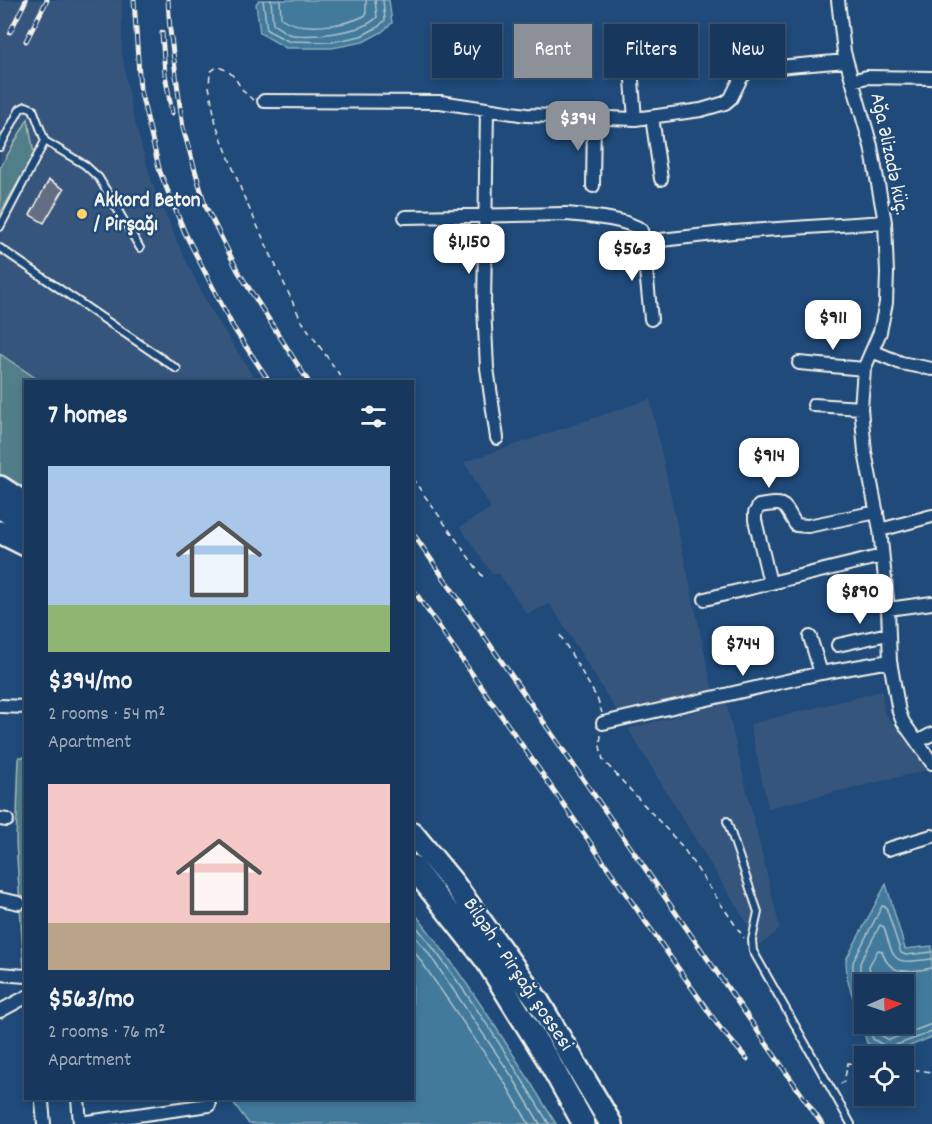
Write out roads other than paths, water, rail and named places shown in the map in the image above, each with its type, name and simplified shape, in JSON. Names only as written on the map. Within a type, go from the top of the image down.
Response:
[{"type":"highway","points":[[0,487],[24,503]]},
{"type":"highway","points":[[0,508],[24,521]]},
{"type":"highway","points":[[0,532],[24,544]]},
{"type":"highway","name":"Bilgəh - Pirşağı şossesi","points":[[414,835],[454,884],[538,1001],[610,1124]]},
{"type":"highway","points":[[414,869],[486,960],[547,1058],[584,1124]]},
{"type":"street","name":"Ağa Əlizadə küç.","points":[[838,0],[846,61],[876,170],[885,222],[888,280],[886,303],[880,332],[864,369],[861,408],[865,452],[880,530],[888,609],[890,661],[899,712],[903,722],[932,764]]},
{"type":"street","points":[[264,101],[440,102],[487,110],[562,118],[635,119],[701,110],[725,103],[731,98],[741,78],[754,69],[846,61]]},
{"type":"street","points":[[852,81],[867,77],[932,78]]},
{"type":"street","points":[[632,78],[635,119]]},
{"type":"street","points":[[487,110],[484,316],[487,368],[497,438]]},
{"type":"street","points":[[593,186],[594,117]]},
{"type":"street","points":[[652,117],[661,179]]},
{"type":"street","points":[[405,217],[566,214],[634,225],[640,230],[643,242],[651,319]]},
{"type":"street","points":[[643,242],[733,232],[885,222]]},
{"type":"street","points":[[872,351],[901,363],[932,369]]},
{"type":"street","points":[[799,363],[864,369]]},
{"type":"street","points":[[814,405],[861,408]]},
{"type":"street","points":[[770,583],[755,520],[755,513],[759,506],[780,503],[784,505],[796,525],[808,526],[877,512]]},
{"type":"street","points":[[880,530],[932,516]]},
{"type":"street","points":[[705,599],[882,556]]},
{"type":"street","points":[[888,609],[932,603]]},
{"type":"street","points":[[838,645],[888,634]]},
{"type":"street","points":[[810,637],[821,674]]},
{"type":"street","points":[[603,723],[821,674],[890,661]]},
{"type":"street","points":[[0,706],[24,707]]},
{"type":"street","points":[[917,742],[932,735]]},
{"type":"street","points":[[888,849],[932,836]]},
{"type":"street","points":[[0,899],[22,903]]},
{"type":"street","points":[[0,974],[24,976]]},
{"type":"street","points":[[0,1011],[24,998]]},
{"type":"street","points":[[78,1100],[80,1123],[209,1105]]},
{"type":"street","points":[[42,1102],[44,1124]]},
{"type":"lane","points":[[0,147],[20,109],[26,106],[33,109],[45,141],[86,165],[99,178],[140,248]]},
{"type":"lane","points":[[0,227],[45,141]]},
{"type":"lane","points":[[0,248],[177,369]]},
{"type":"lane","points":[[727,821],[758,912],[752,940],[753,951],[851,1124]]},
{"type":"water","points":[[259,0],[389,0],[392,23],[382,32],[363,42],[332,48],[286,48],[260,33],[256,4]]},
{"type":"water","points":[[886,884],[905,949],[932,946],[932,1037],[910,1046],[872,1046],[867,1043],[864,1034],[914,1034],[914,974],[854,974],[854,1001],[847,978],[846,960]]},
{"type":"water","points":[[414,912],[488,1015],[556,1124],[249,1124],[231,1100],[414,1100]]},
{"type":"railway","points":[[10,32],[26,0]]},
{"type":"railway","points":[[26,41],[47,0]]},
{"type":"railway","points":[[134,0],[140,89],[160,172],[185,233],[233,327],[268,380]]},
{"type":"railway","points":[[168,0],[183,128],[205,205],[238,271],[307,380]]},
{"type":"railway","points":[[162,33],[165,74],[172,113]]},
{"type":"railway","points":[[414,535],[822,1124]]},
{"type":"railway","points":[[414,591],[720,1028],[747,1059]]},
{"type":"place","name":"Akkord Beton / Pirşağı","points":[[82,214]]}]
